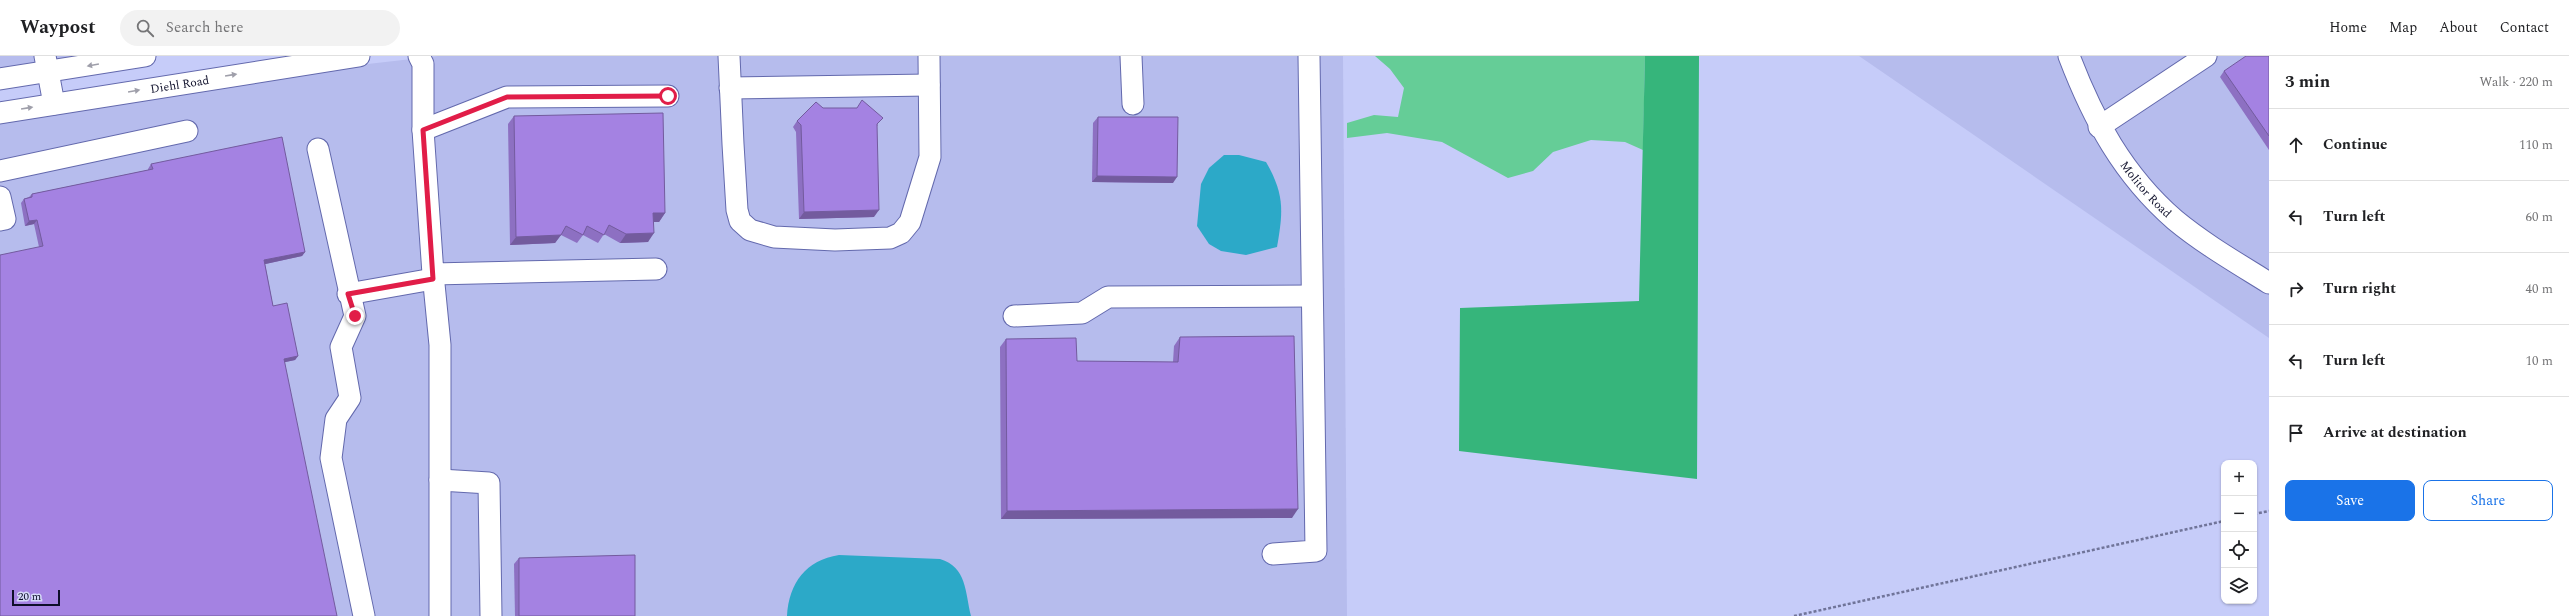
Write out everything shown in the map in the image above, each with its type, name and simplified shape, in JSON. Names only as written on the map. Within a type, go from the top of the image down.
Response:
[{"type":"street","points":[[0,80],[46,64],[145,56]]},
{"type":"street","name":"Diehl Road","points":[[0,113],[358,56]]},
{"type":"street","points":[[419,56],[423,64],[423,130],[433,276],[440,345],[440,616]]},
{"type":"street","points":[[730,56],[730,88],[737,210],[740,221],[750,230],[774,237],[835,240],[890,238],[902,233],[910,222],[930,157],[929,56]]},
{"type":"street","points":[[1131,56],[1133,104]]},
{"type":"street","points":[[1273,554],[1316,551],[1311,296],[1309,56]]},
{"type":"street","name":"Molitor Road","points":[[2069,56],[2100,127],[2128,171],[2148,195],[2176,221],[2204,242],[2269,283]]},
{"type":"street","points":[[2100,127],[2206,56]]},
{"type":"street","points":[[46,64],[54,104]]},
{"type":"street","points":[[730,88],[929,85]]},
{"type":"street","points":[[423,130],[507,97],[668,96]]},
{"type":"street","points":[[0,171],[187,131]]},
{"type":"street","points":[[318,149],[348,294],[355,316],[341,348],[350,398],[336,419],[331,458],[364,616]]},
{"type":"street","points":[[0,197],[5,219],[0,220]]},
{"type":"street","points":[[348,294],[433,276],[656,269]]},
{"type":"street","points":[[1014,316],[1082,313],[1108,297],[1311,296]]},
{"type":"street","points":[[440,480],[489,483],[490,616]]},
{"type":"path","points":[[2257,513],[2269,511]]},
{"type":"path","points":[[1794,616],[2221,522]]},
{"type":"shaded area","points":[[0,56],[91,56],[0,71]]},
{"type":"shaded area","points":[[438,56],[1343,56],[1347,616],[0,616],[0,122],[359,65]]},
{"type":"shaded area","points":[[1859,56],[2269,56],[2269,338]]},
{"type":"shaded area","points":[[1224,155],[1239,155],[1266,162],[1277,184],[1281,204],[1277,247],[1246,255],[1221,251],[1209,244],[1197,226],[1201,184],[1209,168]]},
{"type":"shaded area","points":[[839,555],[940,559],[949,563],[960,574],[966,590],[971,616],[787,616],[791,593],[801,575],[817,562]]},
{"type":"green space","points":[[1375,56],[1645,56],[1643,150],[1625,142],[1591,140],[1553,152],[1533,171],[1508,178],[1442,142],[1387,133],[1347,138],[1347,123],[1374,115],[1398,117],[1404,88],[1390,69]]},
{"type":"green space","points":[[1645,56],[1699,56],[1697,479],[1459,451],[1460,308],[1639,301]]},
{"type":"building","points":[[2246,56],[2269,56],[2269,136],[2224,71]]},
{"type":"building","points":[[862,100],[883,118],[877,124],[879,210],[804,212],[801,125],[797,121],[816,102],[823,108],[857,108]]},
{"type":"building","points":[[663,113],[665,213],[653,213],[654,233],[626,234],[609,225],[604,235],[587,226],[583,235],[566,226],[561,235],[516,237],[514,116]]},
{"type":"building","points":[[1098,117],[1178,117],[1177,177],[1097,176]]},
{"type":"building","points":[[282,137],[305,252],[264,260],[273,306],[287,303],[298,356],[284,359],[337,616],[0,616],[0,255],[43,246],[37,220],[29,221],[24,199],[32,197],[32,194],[153,169],[151,164]]},
{"type":"building","points":[[1294,336],[1298,509],[1007,511],[1006,339],[1076,338],[1077,361],[1178,362],[1180,337]]},
{"type":"building","points":[[635,555],[635,616],[519,616],[519,558]]},
{"type":"route","points":[[355,316],[348,294],[433,279],[423,130],[507,97],[668,96]]}]
